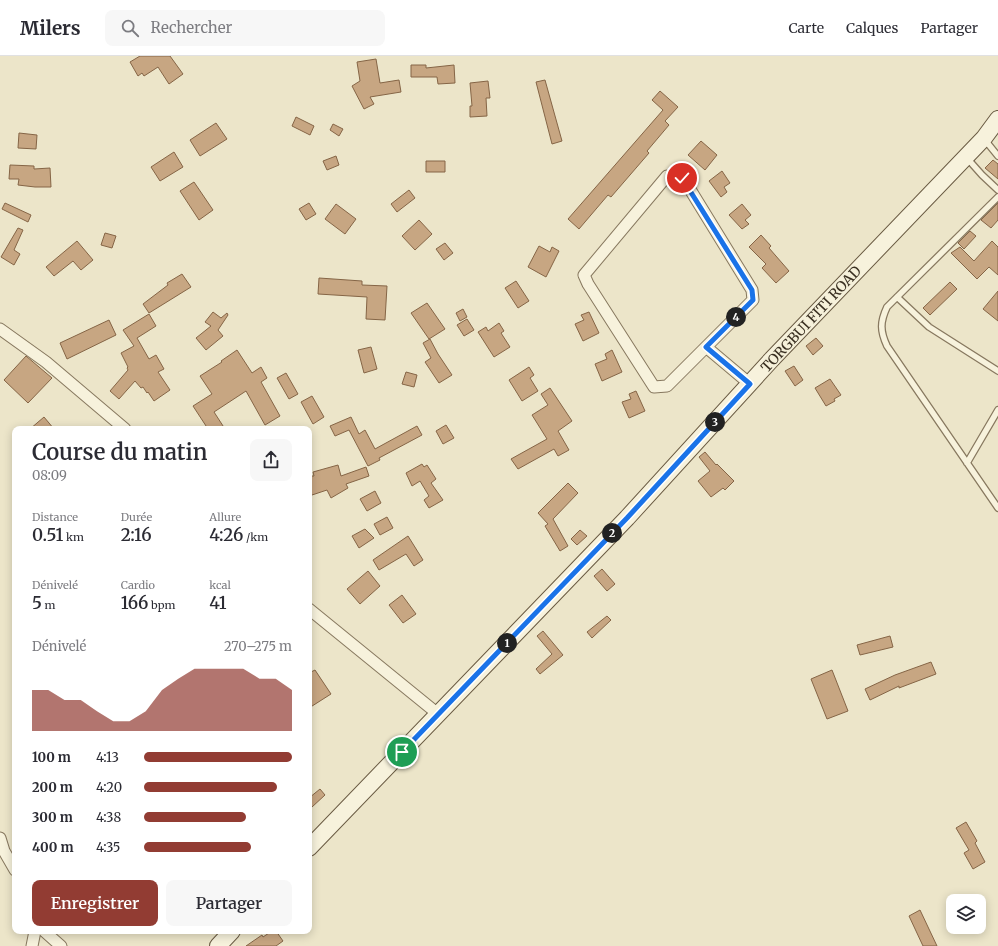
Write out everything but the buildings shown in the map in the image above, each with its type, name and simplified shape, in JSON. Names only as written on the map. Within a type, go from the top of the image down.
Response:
[{"type":"street","name":"TORGBUI FITI ROAD","points":[[312,845],[627,518],[750,384],[984,138],[998,119]]},
{"type":"street","points":[[667,176],[682,178],[752,290],[753,300],[706,347],[667,386],[654,387],[588,284],[584,274],[667,176]]},
{"type":"street","points":[[0,329],[46,362],[121,426]]},
{"type":"street","points":[[706,347],[750,384]]},
{"type":"street","points":[[312,611],[438,714]]},
{"type":"street","points":[[0,838],[4,851],[12,865]]},
{"type":"street","points":[[32,946],[34,934]]},
{"type":"street","points":[[47,934],[61,946]]},
{"type":"street","points":[[218,946],[229,934]]},
{"type":"lane","points":[[984,138],[998,156]]},
{"type":"lane","points":[[966,156],[982,175],[998,190]]},
{"type":"lane","points":[[998,197],[887,307],[882,316],[881,326],[882,336],[886,346],[998,508]]},
{"type":"lane","points":[[897,297],[930,327],[998,371]]},
{"type":"lane","points":[[967,464],[998,410]]},
{"type":"route","points":[[402,752],[627,518],[750,384],[706,347],[753,300],[752,290],[682,178]]}]
